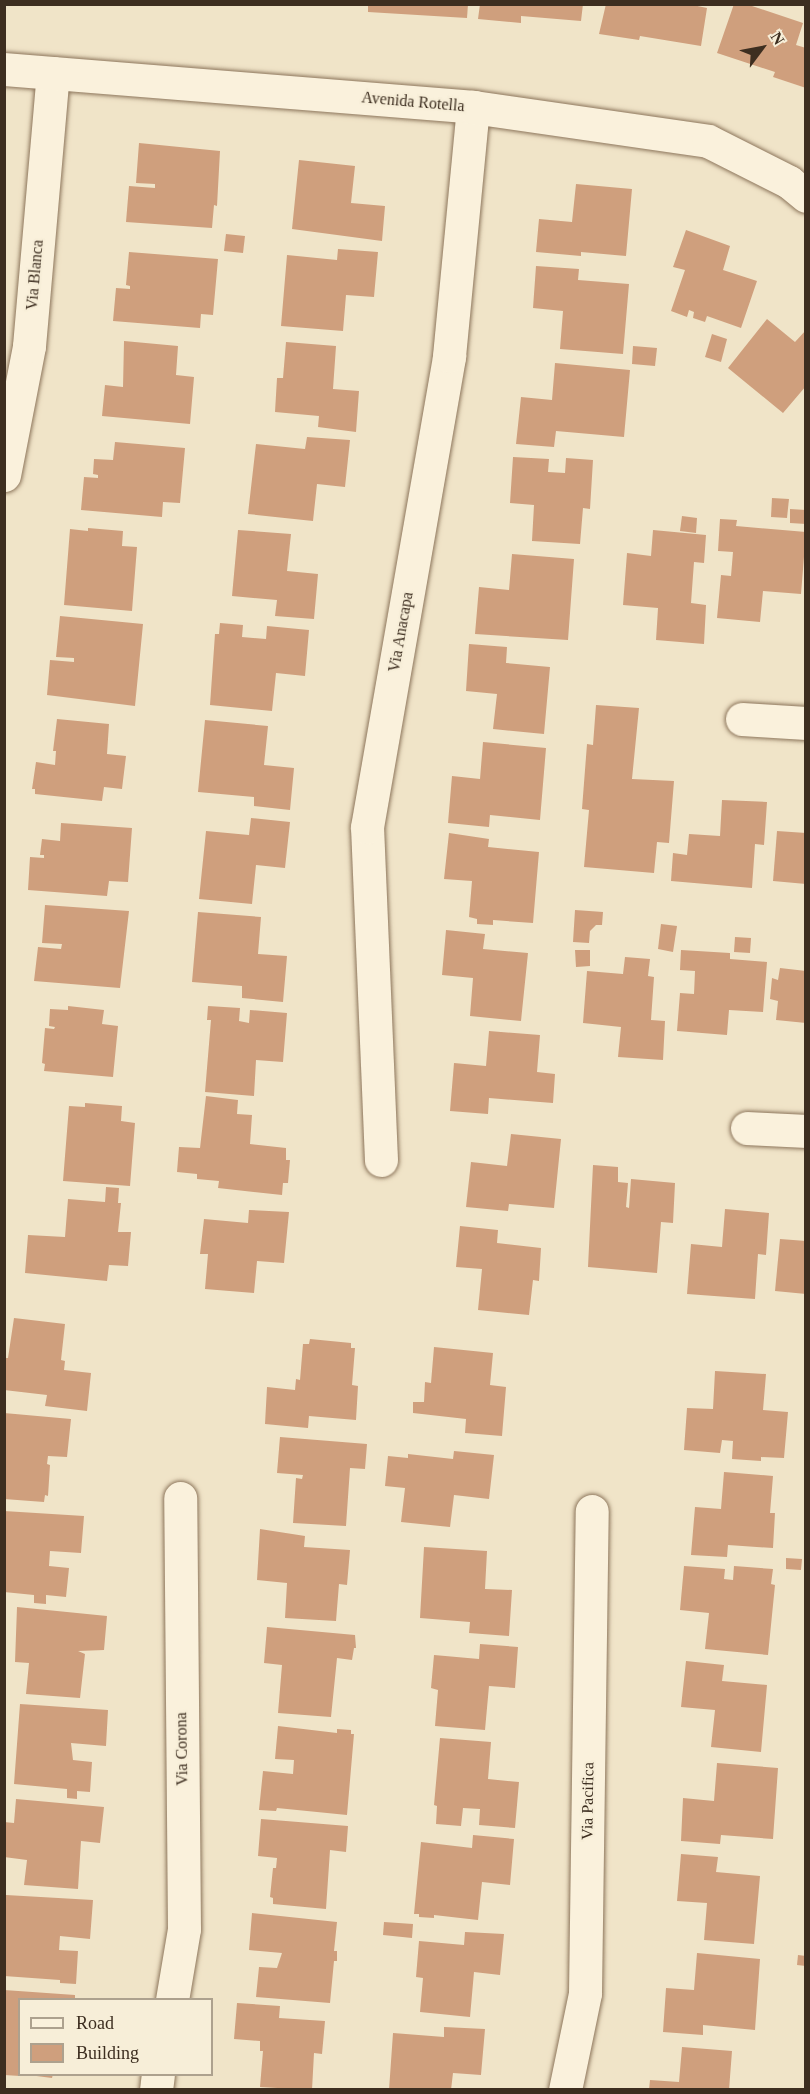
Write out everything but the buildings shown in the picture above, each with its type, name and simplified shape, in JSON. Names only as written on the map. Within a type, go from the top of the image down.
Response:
[{"type":"street","name":"Avenida Rotella","points":[[4,69],[473,107],[708,141],[789,182],[806,196]]},
{"type":"street","name":"Via Blanca","points":[[4,475],[29,346],[53,73]]},
{"type":"street","name":"Via Anacapa","points":[[381,1160],[367,827],[449,356],[473,107]]},
{"type":"street","points":[[742,719],[806,723]]},
{"type":"street","points":[[747,1128],[806,1131]]},
{"type":"street","name":"Via Corona","points":[[172,1998],[184,1929],[180,1498]]},
{"type":"street","name":"Via Pacifica","points":[[565,2090],[585,1993],[592,1511]]}]
